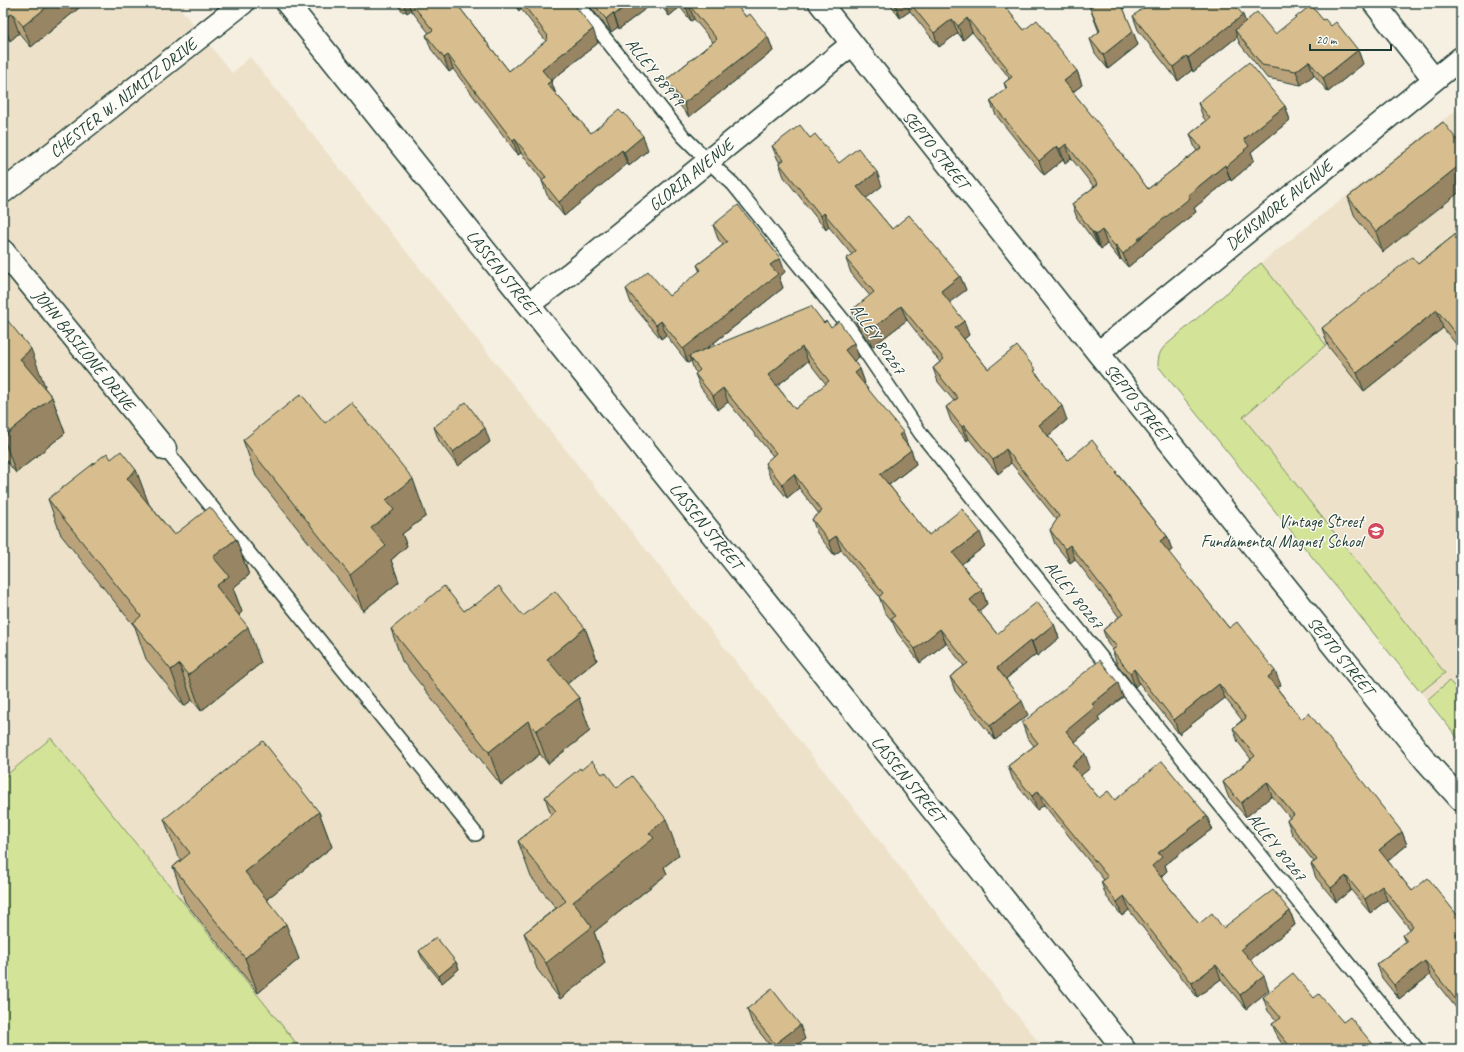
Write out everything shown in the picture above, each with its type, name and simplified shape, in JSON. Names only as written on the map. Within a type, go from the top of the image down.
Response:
[{"type":"street","name":"CHESTER W. NIMITZ DRIVE","points":[[3,192],[243,3]]},
{"type":"street","name":"LASSEN STREET","points":[[287,3],[529,304],[1117,1046]]},
{"type":"street","name":"SEPTO STREET","points":[[820,3],[1098,353],[1426,761],[1461,800]]},
{"type":"street","points":[[1374,3],[1434,79]]},
{"type":"street","name":"GLORIA AVENUE","points":[[529,304],[572,272],[852,44]]},
{"type":"street","name":"DENSMORE AVENUE","points":[[1098,353],[1461,58]]},
{"type":"street","name":"JOHN BASILONE DRIVE","points":[[3,251],[165,449]]},
{"type":"lane","name":"ALLEY 88999","points":[[577,3],[682,136],[708,162]]},
{"type":"lane","name":"ALLEY 80267","points":[[708,162],[734,184],[848,326],[921,434],[1417,1049]]},
{"type":"lane","points":[[165,449],[476,834]]},
{"type":"shaded area","points":[[3,3],[176,3],[232,73],[250,57],[860,816],[1044,1049],[3,1049]]},
{"type":"shaded area","name":"Vintage Street Fundamental Magnet School","points":[[1461,106],[1461,742],[1158,366],[1158,359],[1160,351],[1164,347],[1261,263]]},
{"type":"green space","points":[[1261,263],[1326,345],[1243,417],[1445,673],[1421,692],[1158,366],[1159,356],[1164,347]]},
{"type":"green space","points":[[1449,681],[1461,693],[1461,742],[1427,700]]},
{"type":"green space","points":[[51,738],[301,1049],[3,1049],[3,778]]},
{"type":"building","points":[[3,3],[52,3],[23,26],[12,13],[3,20]]},
{"type":"building","points":[[411,3],[456,3],[509,71],[548,39],[548,36],[522,3],[573,3],[593,29],[542,70],[551,81],[547,84],[591,133],[619,110],[623,114],[624,113],[643,136],[624,152],[622,150],[559,202],[542,181],[546,177],[515,139],[513,141],[448,55],[444,58],[426,35],[433,30]]},
{"type":"building","points":[[593,3],[630,3],[606,19]]},
{"type":"building","points":[[683,3],[735,3],[746,17],[750,14],[768,37],[684,103],[666,80],[717,39],[689,5],[686,7]]},
{"type":"building","points":[[910,3],[1002,3],[1024,30],[1037,20],[1077,71],[1064,81],[1115,144],[1148,189],[1201,148],[1190,134],[1210,118],[1198,103],[1249,62],[1285,106],[1244,139],[1249,146],[1244,150],[1245,151],[1188,195],[1190,198],[1138,239],[1139,240],[1123,254],[1102,230],[1096,235],[1092,232],[1072,204],[1098,184],[1066,144],[1060,149],[1057,146],[1039,161],[990,101],[1007,88],[1004,83],[1012,77],[1006,70],[1008,69],[967,18],[958,26],[952,19],[934,33]]},
{"type":"building","points":[[1088,3],[1121,3],[1133,31],[1103,55],[1090,39],[1100,31]]},
{"type":"building","points":[[1150,3],[1204,3],[1205,5],[1207,3],[1233,3],[1243,15],[1188,58],[1187,56],[1173,67],[1133,16]]},
{"type":"building","points":[[1311,5],[1323,20],[1325,19],[1331,26],[1336,22],[1358,50],[1323,78],[1309,61],[1296,71],[1262,65],[1235,30],[1257,12],[1275,34]]},
{"type":"building","points":[[1443,122],[1461,145],[1461,164],[1376,232],[1348,197]]},
{"type":"building","points":[[800,125],[810,138],[815,134],[839,163],[858,148],[877,172],[857,187],[892,229],[909,215],[960,276],[941,291],[964,321],[955,328],[988,369],[1017,346],[1036,370],[1034,371],[1062,406],[1039,425],[1068,460],[1092,440],[1117,472],[1116,473],[1167,536],[1160,541],[1229,628],[1237,622],[1275,671],[1268,677],[1301,719],[1309,713],[1402,832],[1379,850],[1412,891],[1428,878],[1461,920],[1461,930],[1456,934],[1461,940],[1461,1006],[1425,961],[1394,985],[1377,964],[1407,941],[1402,935],[1413,926],[1382,886],[1365,899],[1346,876],[1331,888],[1311,864],[1317,860],[1287,820],[1294,815],[1267,782],[1241,803],[1223,782],[1255,756],[1233,728],[1246,718],[1219,684],[1174,720],[1134,669],[1130,673],[1112,650],[1117,647],[1103,630],[1123,614],[1070,545],[1065,549],[1050,530],[1059,516],[1006,449],[993,460],[964,425],[962,427],[946,407],[958,398],[933,368],[944,359],[901,306],[867,333],[852,310],[874,292],[846,259],[856,251],[824,213],[821,216],[779,163],[784,160],[772,146]]},
{"type":"building","points":[[738,205],[780,258],[770,265],[778,274],[683,349],[661,321],[656,325],[626,289],[648,271],[669,296],[701,270],[697,265],[727,242],[713,225]]},
{"type":"building","points":[[1461,230],[1461,341],[1437,310],[1357,373],[1322,328],[1412,257],[1418,264]]},
{"type":"building","points":[[811,306],[824,323],[826,321],[831,327],[839,321],[854,343],[845,350],[860,369],[855,373],[903,432],[899,435],[911,450],[880,474],[929,535],[962,509],[980,532],[953,553],[982,590],[970,600],[997,634],[1037,602],[1054,624],[1032,642],[1031,640],[997,668],[1022,701],[990,726],[950,677],[968,663],[940,629],[915,649],[891,618],[895,616],[879,597],[883,593],[836,536],[829,541],[812,519],[822,511],[794,474],[782,484],[765,463],[776,453],[723,388],[713,396],[695,374],[700,370],[689,356]],"holes":[[[802,347],[829,381],[795,409],[768,375]]]},
{"type":"building","points":[[3,315],[31,349],[20,359],[52,397],[3,437]]},
{"type":"building","points":[[301,394],[325,423],[351,402],[413,479],[386,500],[394,510],[371,528],[386,546],[350,575],[243,440]]},
{"type":"building","points":[[466,402],[485,428],[453,452],[434,427]]},
{"type":"building","points":[[121,451],[136,470],[127,478],[174,535],[210,507],[236,539],[213,557],[229,576],[216,586],[248,627],[188,675],[179,664],[171,670],[133,623],[141,616],[48,499],[107,453],[111,459]]},
{"type":"building","points":[[444,586],[464,611],[474,604],[475,605],[499,586],[523,616],[555,591],[585,628],[547,659],[579,698],[536,731],[528,721],[489,752],[391,629]]},
{"type":"building","points":[[1100,660],[1118,683],[1092,704],[1095,707],[1066,731],[1085,754],[1072,765],[1099,798],[1108,791],[1115,800],[1162,761],[1207,816],[1158,853],[1162,857],[1152,866],[1199,924],[1212,913],[1223,928],[1273,890],[1290,911],[1241,949],[1264,976],[1240,995],[1216,965],[1192,983],[1124,896],[1117,902],[1101,882],[1108,877],[1038,791],[1032,796],[1008,766],[1038,743],[1022,723]]},
{"type":"building","points":[[263,741],[319,812],[245,872],[286,924],[245,958],[173,867],[190,853],[164,819]]},
{"type":"building","points":[[592,761],[602,774],[605,772],[617,788],[632,776],[666,819],[649,833],[654,838],[573,902],[592,927],[546,963],[524,933],[566,901],[518,841],[556,811],[545,797],[580,768],[581,770]]},
{"type":"building","points":[[436,937],[456,962],[439,976],[419,951]]},
{"type":"building","points":[[1293,973],[1314,998],[1319,994],[1343,1022],[1350,1017],[1376,1048],[1382,1043],[1386,1049],[1292,1049],[1272,1024],[1281,1018],[1263,997]]},
{"type":"building","points":[[772,989],[800,1025],[775,1044],[747,1009]]},
{"type":"place","name":"Vintage Street Fundamental Magnet School","points":[[1376,531]]}]
